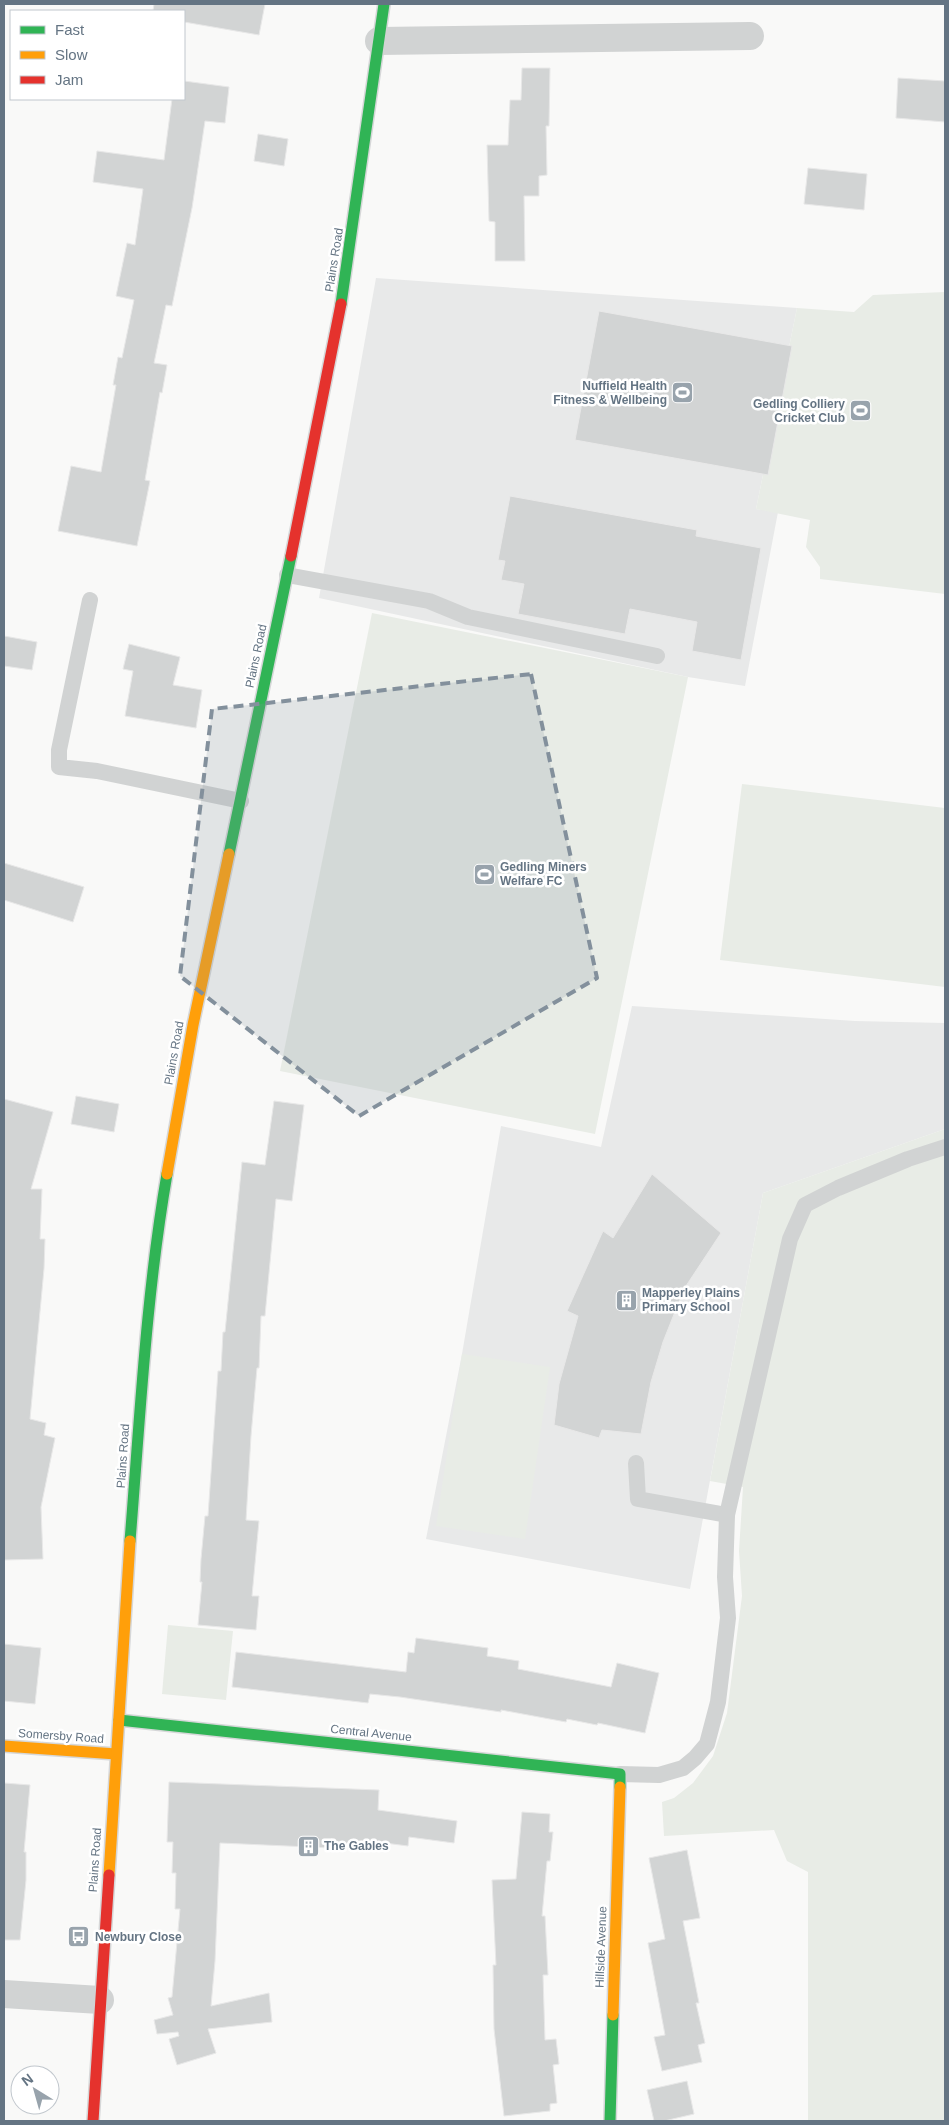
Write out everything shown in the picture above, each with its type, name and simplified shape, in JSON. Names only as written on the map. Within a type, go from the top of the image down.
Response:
[{"type":"main road","name":"Plains Road","points":[[93,2121],[118,1720],[148,1316],[157,1234],[193,1026],[287,575],[347,267],[384,4]]},
{"type":"main road","name":"Central Avenue","points":[[118,1720],[620,1774]]},
{"type":"main road","name":"Somersby Road","points":[[4,1746],[116,1754]]},
{"type":"main road","name":"Hillside Avenue","points":[[610,2121],[620,1774]]},
{"type":"street","points":[[379,41],[750,36]]},
{"type":"street","points":[[4,1994],[100,2000]]},
{"type":"lane","points":[[287,575],[429,601],[468,617],[657,656]]},
{"type":"lane","points":[[90,600],[61,741],[58,767],[97,771],[241,801]]},
{"type":"lane","points":[[620,1774],[659,1775],[683,1768],[707,1744],[718,1702],[728,1618],[724,1577],[727,1514],[790,1239],[805,1205],[838,1188],[908,1159],[945,1147]]},
{"type":"lane","points":[[636,1462],[638,1499],[727,1514]]},
{"type":"highlighted area","points":[[531,674],[597,978],[359,1116],[180,976],[212,709]]},
{"type":"shaded area","points":[[376,278],[797,308],[756,509],[778,512],[745,686],[688,677],[319,598]]},
{"type":"shaded area","name":"Gedling Colliery Cricket Club","points":[[945,292],[945,594],[820,579],[820,567],[806,547],[810,520],[756,509],[797,308],[854,312],[873,295]]},
{"type":"shaded area","name":"Gedling Miners Welfare FC","points":[[372,613],[688,677],[595,1134],[280,1071]]},
{"type":"shaded area","points":[[742,784],[945,808],[945,987],[720,960]]},
{"type":"shaded area","points":[[632,1006],[855,1021],[945,1023],[945,1129],[763,1193],[690,1589],[426,1539],[462,1354],[501,1126],[601,1147]]},
{"type":"shaded area","points":[[945,1129],[945,2121],[808,2121],[808,1872],[787,1861],[774,1830],[664,1836],[662,1802],[674,1798],[693,1783],[713,1756],[727,1713],[742,1596],[739,1551],[743,1487],[710,1481],[763,1193]]},
{"type":"shaded area","points":[[462,1354],[550,1367],[525,1539],[436,1526]]},
{"type":"shaded area","points":[[168,1625],[233,1631],[226,1700],[162,1694]]},
{"type":"building","points":[[154,4],[265,4],[259,35],[185,22],[185,10],[153,10]]},
{"type":"building","points":[[522,68],[550,68],[549,126],[546,126],[547,175],[539,176],[539,196],[524,196],[525,261],[495,261],[495,222],[489,221],[487,145],[508,145],[510,100],[521,100]]},
{"type":"building","points":[[898,78],[945,81],[945,122],[896,118]]},
{"type":"building","points":[[185,81],[229,87],[225,123],[205,121],[192,208],[172,306],[166,305],[154,363],[167,365],[162,393],[160,392],[145,480],[150,481],[137,546],[58,531],[71,466],[101,472],[116,385],[113,385],[118,357],[122,358],[134,300],[116,296],[127,243],[135,245],[143,189],[93,182],[97,151],[164,160],[172,100],[185,100]]},
{"type":"building","points":[[258,134],[288,139],[284,166],[254,161]]},
{"type":"building","points":[[808,168],[867,174],[864,210],[804,204]]},
{"type":"building","name":"Nuffield Health Fitness & Wellbeing","points":[[599,311],[792,346],[768,475],[575,440]]},
{"type":"building","points":[[510,496],[697,530],[696,536],[761,548],[741,660],[692,651],[697,622],[630,609],[625,634],[518,614],[524,584],[501,580],[505,561],[498,560]]},
{"type":"building","points":[[4,636],[37,642],[32,670],[4,666]]},
{"type":"building","points":[[129,644],[180,657],[173,685],[202,690],[196,728],[125,716],[133,671],[123,669]]},
{"type":"building","points":[[4,863],[84,887],[73,922],[4,900]]},
{"type":"building","points":[[76,1096],[119,1104],[114,1132],[71,1124]]},
{"type":"building","points":[[4,1099],[53,1112],[31,1189],[42,1189],[40,1239],[45,1239],[30,1419],[46,1423],[44,1435],[55,1438],[41,1507],[43,1559],[4,1560]]},
{"type":"building","points":[[274,1101],[304,1105],[292,1201],[276,1199],[265,1316],[261,1316],[259,1368],[257,1368],[251,1436],[246,1520],[259,1521],[252,1596],[259,1596],[256,1630],[198,1625],[202,1582],[200,1582],[201,1559],[205,1516],[208,1516],[218,1371],[221,1371],[223,1332],[225,1332],[242,1162],[265,1165]]},
{"type":"building","name":"Mapperley Plains Primary School","points":[[652,1174],[721,1233],[684,1289],[663,1342],[651,1382],[641,1434],[602,1430],[599,1438],[554,1425],[559,1384],[578,1316],[567,1311],[603,1231],[613,1238]]},
{"type":"building","points":[[416,1638],[488,1648],[487,1656],[519,1661],[518,1669],[611,1687],[617,1663],[659,1673],[645,1733],[598,1723],[597,1725],[567,1719],[566,1722],[501,1710],[501,1712],[400,1697],[370,1694],[368,1703],[232,1687],[236,1652],[406,1672],[408,1652],[414,1653]]},
{"type":"building","points":[[4,1644],[41,1648],[35,1704],[4,1701]]},
{"type":"building","points":[[169,1782],[379,1790],[378,1810],[457,1821],[454,1843],[409,1837],[408,1846],[377,1842],[377,1850],[220,1843],[215,1961],[211,2006],[269,1993],[272,2022],[208,2029],[216,2053],[177,2065],[169,2039],[179,2036],[178,2032],[157,2034],[154,2020],[173,2015],[168,1998],[172,1997],[180,1909],[175,1909],[176,1873],[172,1873],[173,1842],[167,1842]]},
{"type":"building","points":[[4,1783],[30,1785],[24,1852],[26,1852],[26,1880],[20,1940],[4,1940]]},
{"type":"building","points":[[522,1812],[550,1814],[549,1832],[553,1832],[550,1861],[547,1861],[542,1916],[545,1916],[548,1975],[543,1975],[545,2040],[556,2039],[559,2064],[553,2065],[557,2103],[550,2104],[550,2111],[504,2116],[494,2029],[493,1965],[496,1965],[492,1880],[516,1879]]},
{"type":"building","points":[[687,1850],[700,1918],[683,1921],[699,2003],[696,2003],[705,2043],[698,2045],[702,2062],[662,2071],[654,2037],[665,2035],[648,1943],[665,1939],[649,1858]]},
{"type":"building","points":[[687,2081],[694,2114],[664,2121],[654,2121],[647,2090]]},
{"type":"traffic: fast","points":[[341,304],[384,4]]},
{"type":"traffic: fast","points":[[229,854],[291,556]]},
{"type":"traffic: fast","points":[[130,1541],[149,1311],[167,1174]]},
{"type":"traffic: fast","points":[[119,1720],[620,1774],[620,1787]]},
{"type":"traffic: fast","points":[[610,2121],[613,2015]]},
{"type":"traffic: slow","points":[[167,1174],[193,1025],[229,854]]},
{"type":"traffic: slow","points":[[109,1875],[130,1541]]},
{"type":"traffic: slow","points":[[4,1746],[116,1754]]},
{"type":"traffic: slow","points":[[613,2015],[620,1787]]},
{"type":"traffic: jam","points":[[291,556],[341,304]]},
{"type":"traffic: jam","points":[[93,2121],[109,1875]]},
{"type":"place","name":"Nuffield Health Fitness & Wellbeing","points":[[683,393]]},
{"type":"place","name":"Gedling Colliery Cricket Club","points":[[861,411]]},
{"type":"place","name":"Gedling Miners Welfare FC","points":[[484,874]]},
{"type":"place","name":"Mapperley Plains Primary School","points":[[626,1300]]},
{"type":"place","name":"The Gables","points":[[308,1846]]},
{"type":"place","name":"Newbury Close","points":[[79,1937]]}]
